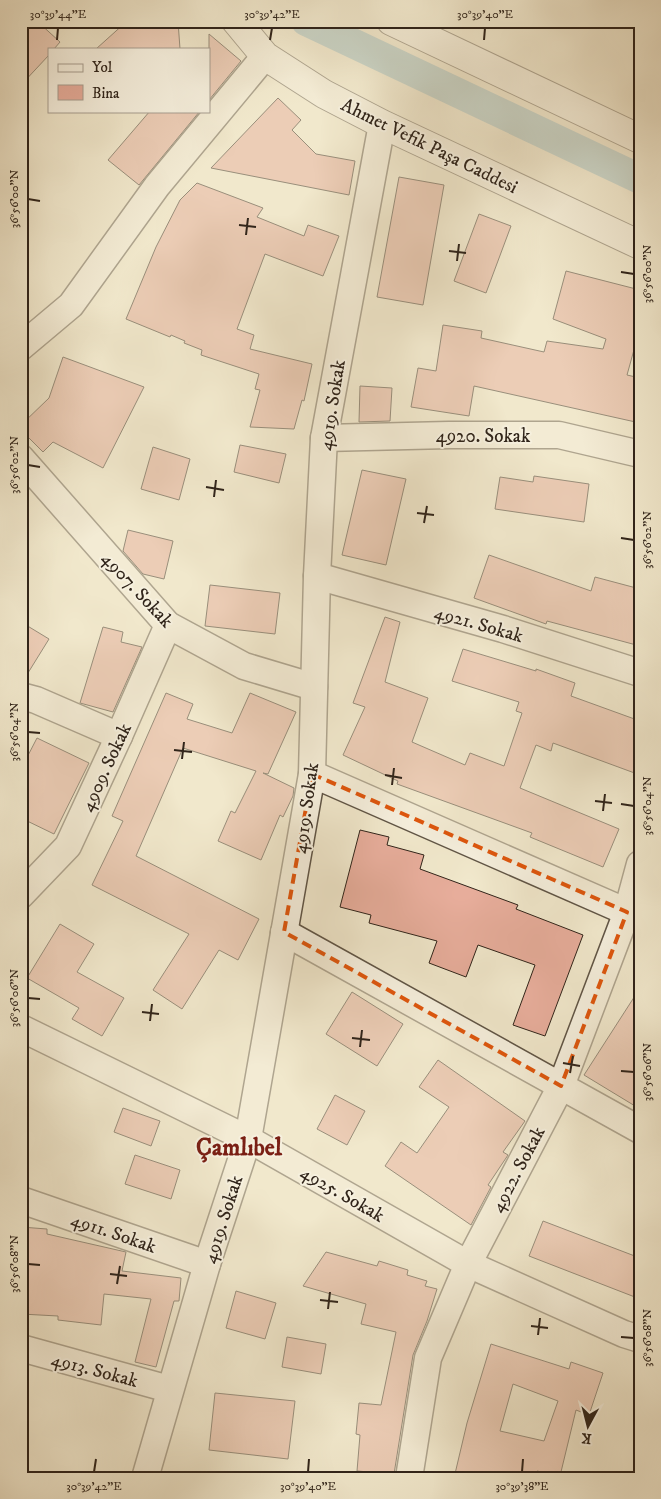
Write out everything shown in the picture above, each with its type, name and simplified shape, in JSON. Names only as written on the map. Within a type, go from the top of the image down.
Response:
[{"type":"street","name":"Ahmet Vefik Paşa Caddesi","points":[[236,21],[265,56],[324,94],[382,124],[640,244]]},
{"type":"street","points":[[391,21],[640,139]]},
{"type":"street","points":[[21,347],[71,305],[157,186],[265,56]]},
{"type":"street","name":"4919. Sokak","points":[[145,1478],[169,1389],[248,1139],[312,774],[317,576],[324,438],[382,124]]},
{"type":"street","name":"4920. Sokak","points":[[324,438],[559,435],[640,454]]},
{"type":"street","name":"4907. Sokak","points":[[21,458],[168,625],[244,666],[314,686]]},
{"type":"street","name":"4921. Sokak","points":[[317,576],[503,629],[640,673]]},
{"type":"street","name":"4909. Sokak","points":[[21,895],[68,846],[120,736],[168,625]]},
{"type":"street","points":[[21,696],[36,700],[120,736]]},
{"type":"street","points":[[312,774],[627,912]]},
{"type":"street","name":"4922. Sokak","points":[[409,1478],[428,1358],[468,1264],[561,1086],[627,912],[640,864]]},
{"type":"street","points":[[284,932],[640,1130]]},
{"type":"street","name":"4925. Sokak","points":[[21,1028],[248,1139],[468,1264],[624,1334],[640,1339]]},
{"type":"street","name":"4911. Sokak","points":[[21,1200],[207,1264]]},
{"type":"street","name":"4913. Sokak","points":[[21,1348],[169,1389]]},
{"type":"highlighted area","points":[[312,774],[627,912],[561,1086],[284,932]]},
{"type":"building","points":[[21,21],[37,21],[60,42],[55,48],[48,48],[48,56],[21,85]]},
{"type":"building","points":[[178,21],[180,48],[97,48],[126,22]]},
{"type":"building","points":[[209,34],[241,61],[210,99],[210,48]]},
{"type":"building","points":[[278,98],[301,120],[292,130],[316,154],[355,161],[349,195],[211,168]]},
{"type":"building","points":[[149,112],[199,112],[139,185],[108,160]]},
{"type":"building","points":[[399,177],[444,185],[423,305],[377,297]]},
{"type":"building","points":[[197,183],[263,208],[257,217],[304,236],[308,225],[339,236],[323,276],[265,254],[237,329],[254,335],[250,349],[312,364],[304,401],[302,400],[294,429],[250,427],[260,390],[255,389],[259,374],[201,355],[202,350],[184,343],[185,341],[126,319],[156,247],[180,200]]},
{"type":"building","points":[[479,214],[511,226],[486,293],[454,281]]},
{"type":"building","points":[[566,271],[640,290],[640,328],[627,375],[640,378],[640,423],[474,386],[469,416],[411,407],[418,368],[436,371],[443,325],[482,331],[481,338],[544,352],[547,341],[603,349],[606,339],[553,319]]},
{"type":"building","points":[[63,357],[144,387],[103,468],[53,442],[43,452],[21,430],[21,425],[49,398]]},
{"type":"building","points":[[360,386],[392,388],[390,421],[359,422]]},
{"type":"building","points":[[240,445],[286,454],[279,483],[234,472]]},
{"type":"building","points":[[153,447],[190,459],[179,500],[141,489]]},
{"type":"building","points":[[362,470],[406,479],[386,565],[342,555]]},
{"type":"building","points":[[534,476],[589,484],[584,522],[495,509],[500,477],[533,482]]},
{"type":"building","points":[[128,530],[173,541],[164,579],[143,574],[123,551]]},
{"type":"building","points":[[489,555],[591,591],[595,577],[640,589],[640,646],[547,621],[546,624],[474,598]]},
{"type":"building","points":[[210,585],[280,593],[275,634],[205,626]]},
{"type":"building","points":[[385,617],[400,622],[385,682],[428,698],[412,742],[465,765],[470,753],[504,766],[522,713],[516,711],[519,702],[452,681],[463,649],[536,671],[536,669],[575,683],[571,696],[640,721],[640,775],[553,743],[551,751],[536,745],[520,788],[619,829],[603,867],[530,837],[532,833],[397,784],[398,781],[343,755],[365,707],[353,703]]},
{"type":"building","points":[[21,622],[49,639],[23,681],[21,681]]},
{"type":"building","points":[[103,627],[123,632],[121,642],[142,647],[113,712],[80,703]]},
{"type":"building","points":[[166,693],[193,704],[187,719],[232,733],[250,693],[296,712],[268,774],[263,773],[294,788],[293,796],[283,817],[280,815],[261,860],[218,841],[231,811],[235,813],[256,771],[183,748],[136,856],[259,919],[238,960],[219,950],[182,1009],[153,990],[189,934],[92,885],[123,821],[112,816]]},
{"type":"building","points":[[37,738],[89,763],[54,834],[21,818],[21,769]]},
{"type":"building","points":[[360,830],[389,837],[387,845],[424,855],[420,869],[518,905],[516,909],[583,935],[545,1036],[513,1025],[535,965],[478,945],[466,977],[429,963],[437,941],[369,923],[371,915],[340,907]]},
{"type":"building","points":[[60,924],[94,944],[77,972],[124,998],[102,1036],[72,1019],[79,1008],[27,978]]},
{"type":"building","points":[[640,988],[640,1109],[584,1075]]},
{"type":"building","points":[[352,992],[403,1024],[377,1066],[326,1034]]},
{"type":"building","points":[[438,1060],[525,1121],[503,1152],[508,1155],[488,1185],[491,1187],[471,1225],[385,1166],[401,1142],[417,1153],[449,1107],[419,1087]]},
{"type":"building","points":[[335,1095],[365,1111],[347,1145],[317,1129]]},
{"type":"building","points":[[123,1108],[160,1121],[151,1146],[114,1132]]},
{"type":"building","points":[[135,1155],[180,1170],[171,1199],[125,1184]]},
{"type":"building","points":[[543,1221],[640,1258],[640,1299],[529,1256]]},
{"type":"building","points":[[21,1227],[47,1229],[47,1234],[126,1252],[122,1271],[181,1278],[179,1301],[174,1301],[156,1367],[135,1362],[151,1299],[104,1294],[101,1325],[58,1320],[58,1316],[21,1314]]},
{"type":"building","points":[[326,1252],[377,1266],[379,1261],[408,1270],[407,1275],[427,1281],[425,1286],[437,1289],[427,1321],[413,1355],[394,1474],[357,1471],[360,1435],[356,1434],[359,1403],[381,1405],[396,1332],[361,1324],[366,1304],[303,1286]]},
{"type":"building","points":[[236,1291],[276,1303],[265,1339],[226,1328]]},
{"type":"building","points":[[287,1337],[326,1344],[321,1374],[282,1367]]},
{"type":"building","points":[[491,1344],[569,1369],[571,1362],[603,1373],[589,1415],[576,1410],[560,1476],[537,1471],[535,1478],[454,1478],[467,1423]],"holes":[[[513,1384],[558,1401],[544,1441],[500,1431]]]},
{"type":"building","points":[[215,1393],[295,1401],[288,1459],[209,1450]]},
{"type":"waterway","points":[[306,21],[640,179]]},
{"type":"district","name":"Çamlıbel","points":[[239,1147]]}]
